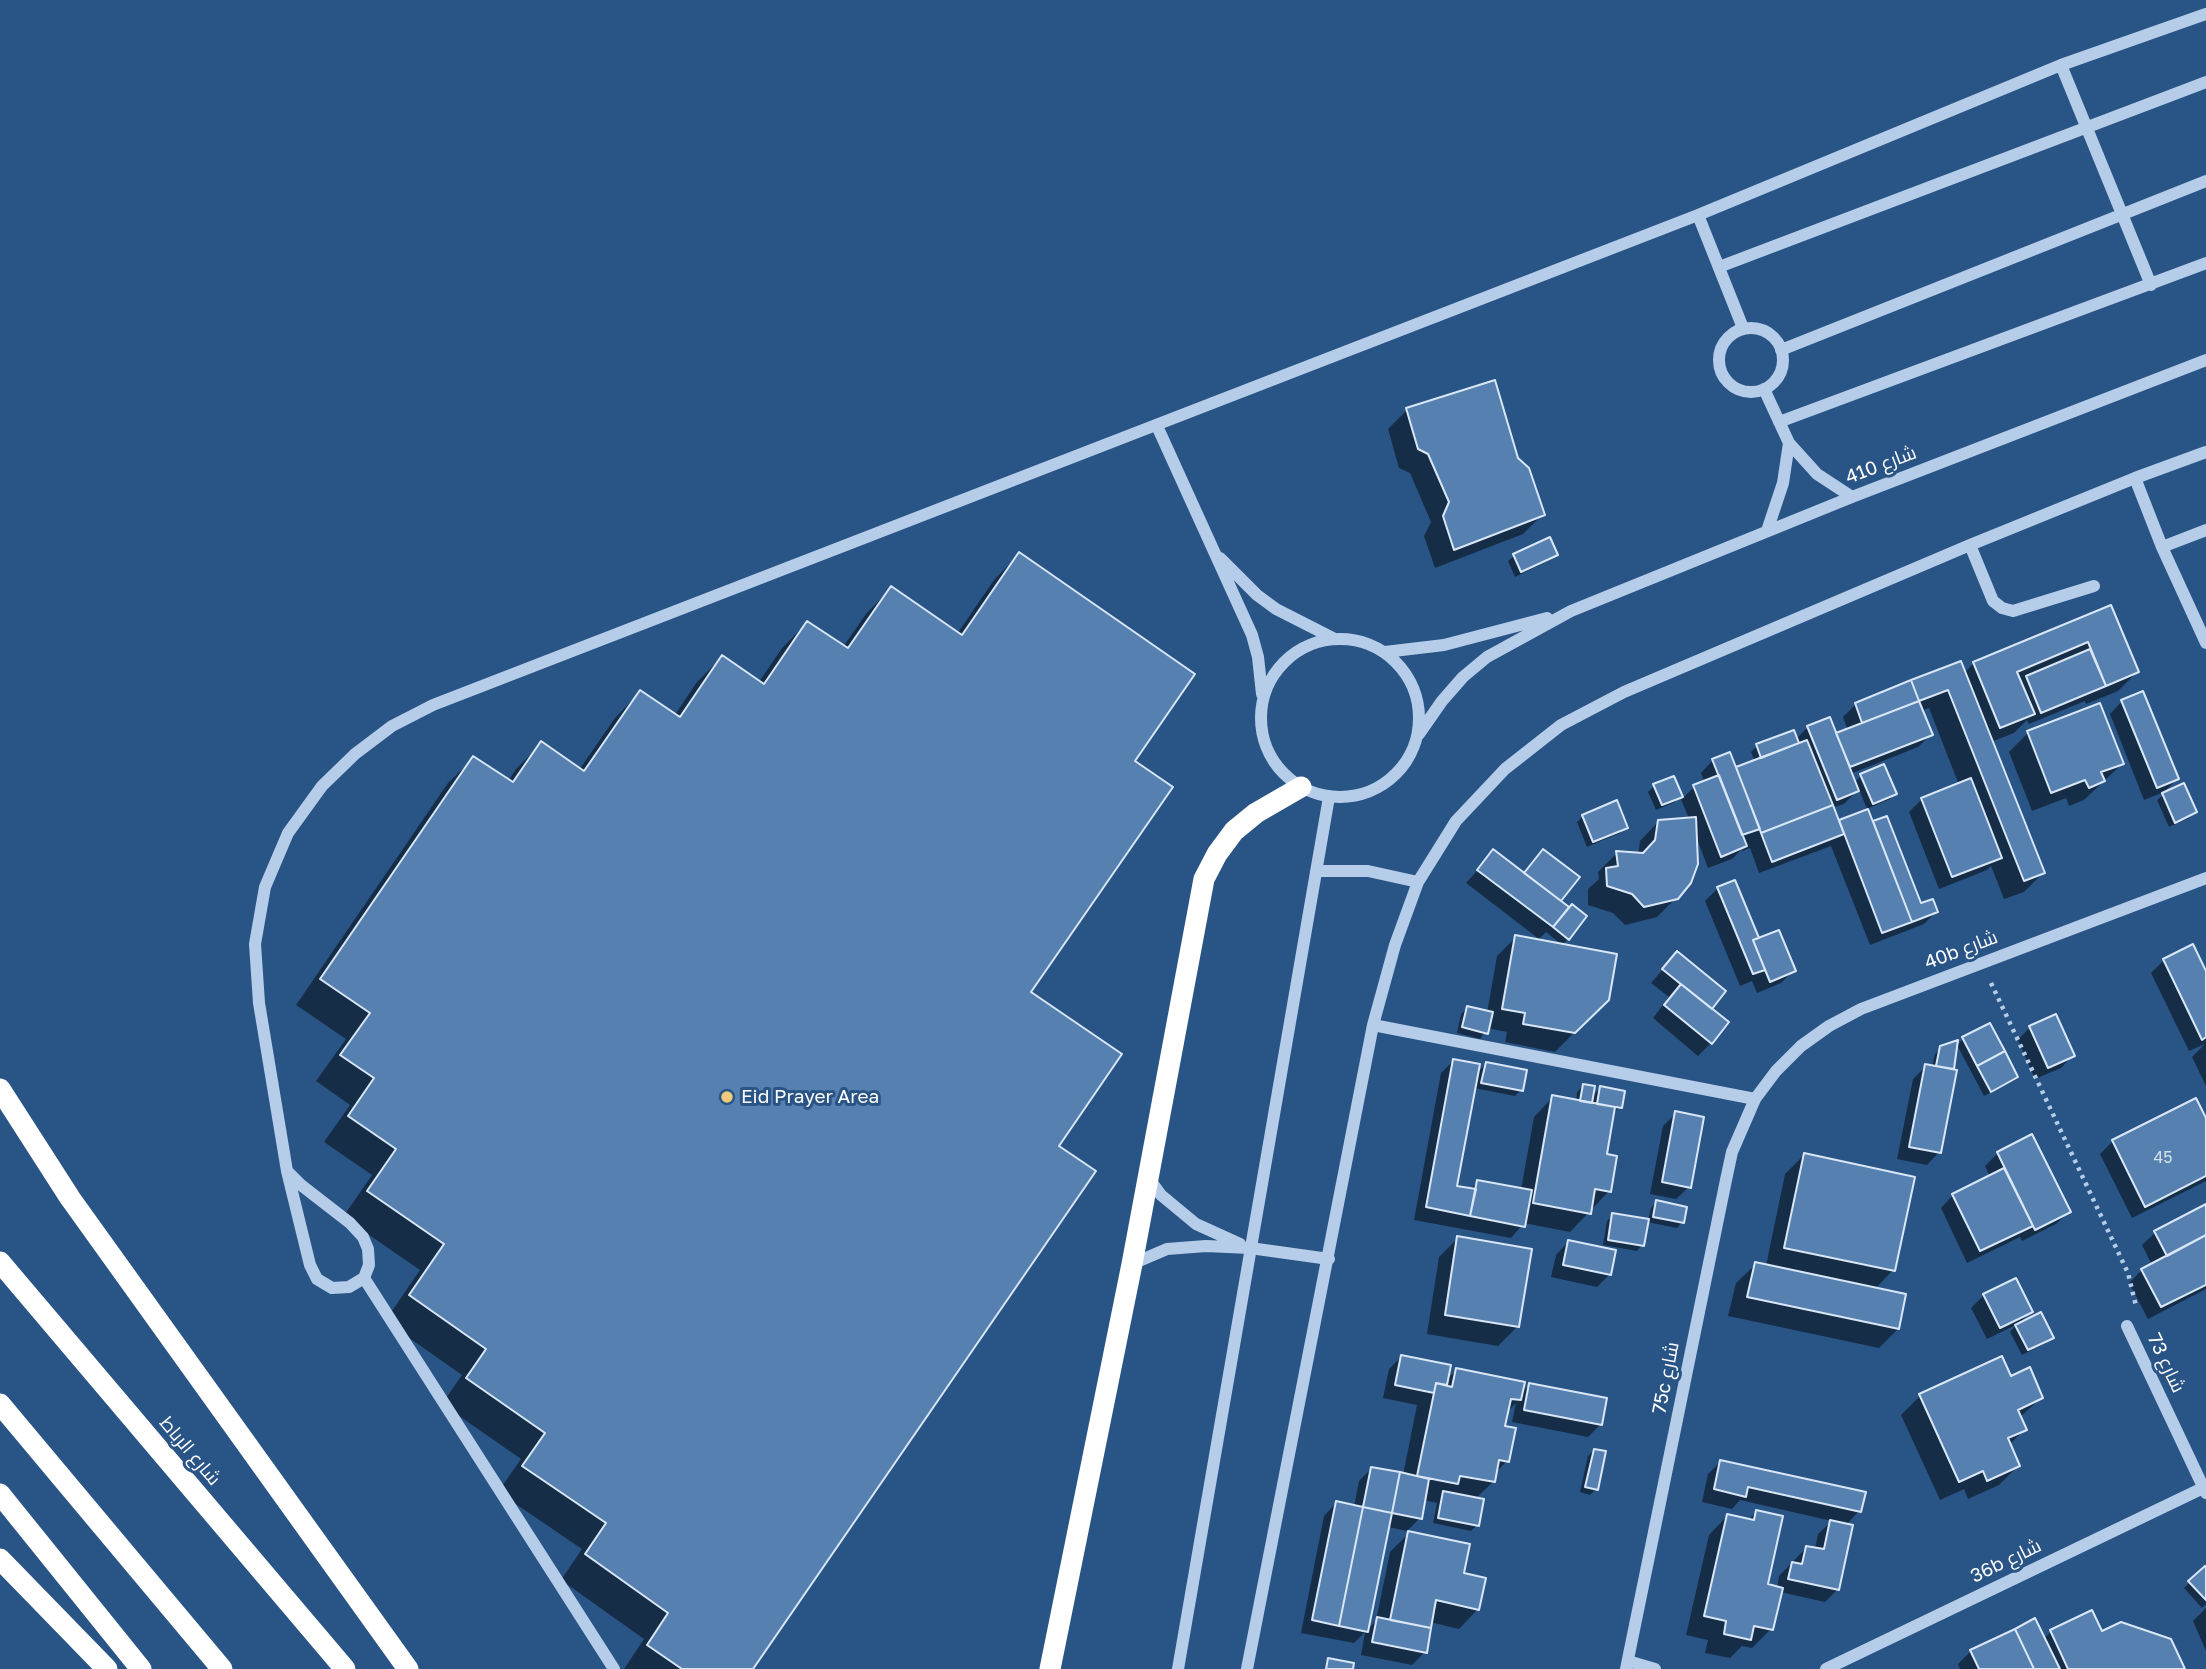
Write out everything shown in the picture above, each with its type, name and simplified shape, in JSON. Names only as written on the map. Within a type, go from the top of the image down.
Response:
[{"type":"highway","points":[[1050,1669],[1132,1264],[1204,879],[1217,854],[1234,831],[1256,813],[1301,787]]},
{"type":"highway","points":[[0,1089],[70,1198],[408,1669]]},
{"type":"highway","name":"شارع الرباط","points":[[0,1262],[345,1669]]},
{"type":"highway","points":[[0,1404],[222,1669]]},
{"type":"highway","points":[[0,1494],[141,1669]]},
{"type":"highway","points":[[0,1559],[107,1669]]},
{"type":"street","points":[[287,1171],[363,1237],[368,1249],[369,1265],[364,1278],[349,1287],[332,1287],[317,1279],[304,1246],[287,1171],[259,1003],[255,944],[265,887],[288,833],[322,786],[355,754],[392,726],[433,705],[1698,215],[2061,65],[2206,14]]},
{"type":"street","points":[[2061,65],[2151,285]]},
{"type":"street","points":[[1719,267],[2206,82]]},
{"type":"street","points":[[1781,350],[2206,181]]},
{"type":"street","points":[[1698,215],[1744,328]]},
{"type":"street","points":[[1779,422],[2206,263]]},
{"type":"street","points":[[1744,328],[1767,332],[1776,340],[1781,350],[1783,362],[1780,373],[1773,383],[1763,389],[1752,392],[1740,390],[1722,375],[1719,352],[1732,333],[1744,328]]},
{"type":"street","name":"شارع 410","points":[[1419,734],[1463,677],[1487,657],[1571,611],[1852,497],[2206,360]]},
{"type":"street","points":[[1763,389],[1789,443],[1817,474],[1852,497]]},
{"type":"street","points":[[1157,426],[1211,548],[1252,635],[1258,657],[1261,727],[1268,750],[1281,771],[1301,787],[1329,797],[1359,796],[1387,783],[1407,761],[1419,734],[1418,703],[1406,674],[1385,652],[1360,641],[1333,638],[1276,610],[1238,578],[1211,548]]},
{"type":"street","points":[[1767,531],[1783,483],[1789,443]]},
{"type":"street","points":[[1247,1669],[1373,1025],[1395,946],[1418,882],[1457,821],[1505,769],[1561,725],[1624,692],[1970,545],[2206,452]]},
{"type":"street","points":[[2135,478],[2162,547],[2206,643]]},
{"type":"street","points":[[2162,547],[2206,530]]},
{"type":"street","points":[[1970,545],[1993,601],[2002,608],[2013,611],[2094,586]]},
{"type":"street","name":"شارع 410","points":[[1385,652],[1444,645],[1571,611]]},
{"type":"street","points":[[1262,702],[1271,678],[1287,658],[1308,645],[1333,638]]},
{"type":"street","points":[[1178,1669],[1329,797]]},
{"type":"street","points":[[1316,871],[1368,871],[1418,882]]},
{"type":"street","name":"40b شارع","points":[[1755,1099],[1793,1054],[1829,1026],[1861,1009],[2206,878]]},
{"type":"street","points":[[1373,1025],[1755,1099]]},
{"type":"street","name":"75c شارع","points":[[1627,1665],[1732,1152],[1755,1099]]},
{"type":"street","points":[[1147,1176],[1177,1210],[1196,1224],[1250,1248]]},
{"type":"street","points":[[1132,1264],[1167,1249],[1206,1246],[1250,1248],[1329,1259]]},
{"type":"street","points":[[364,1278],[614,1669]]},
{"type":"street","name":"شارع 73","points":[[2127,1326],[2204,1491]]},
{"type":"street","name":"36b شارع","points":[[1826,1669],[2204,1491]]},
{"type":"street","points":[[1627,1665],[1655,1669]]},
{"type":"path","points":[[1982,963],[2128,1273],[2136,1311],[2135,1343]]},
{"type":"building","points":[[1495,380],[1518,458],[1529,468],[1545,515],[1454,550],[1443,516],[1449,502],[1428,454],[1418,449],[1406,408]]},
{"type":"building","points":[[1550,537],[1558,555],[1521,572],[1513,554]]},
{"type":"building","name":"Eid Prayer Area","points":[[1019,552],[1195,674],[1135,761],[1173,787],[1031,992],[1122,1054],[1059,1146],[1096,1171],[753,1669],[682,1669],[647,1645],[668,1613],[585,1554],[606,1523],[522,1466],[545,1433],[466,1378],[486,1349],[409,1295],[444,1244],[367,1191],[396,1149],[348,1116],[374,1078],[340,1055],[370,1013],[320,979],[473,756],[513,782],[541,741],[584,771],[640,690],[680,717],[722,655],[764,684],[807,621],[848,648],[891,586],[962,635]]},
{"type":"building","points":[[2111,605],[2139,672],[2106,686],[2088,642],[2017,672],[2035,714],[2000,728],[1973,662]]},
{"type":"building","points":[[2090,649],[2106,686],[2041,713],[2026,676]]},
{"type":"building","points":[[1961,661],[2045,873],[2024,881],[1948,690],[1919,701],[1911,680]]},
{"type":"building","points":[[1911,680],[1919,701],[1862,723],[1855,703]]},
{"type":"building","points":[[2143,691],[2179,779],[2157,788],[2121,700]]},
{"type":"building","points":[[1919,701],[1933,735],[1850,767],[1836,733]]},
{"type":"building","points":[[2100,703],[2124,764],[2101,772],[2105,781],[2089,788],[2085,780],[2051,793],[2027,731]]},
{"type":"building","points":[[1830,717],[1859,791],[1837,800],[1807,726]]},
{"type":"building","points":[[1794,730],[1799,743],[1761,758],[1756,744]]},
{"type":"building","points":[[1807,740],[1833,805],[1761,833],[1736,767]]},
{"type":"building","points":[[1730,752],[1760,829],[1742,835],[1712,759]]},
{"type":"building","points":[[1884,764],[1897,794],[1873,804],[1860,774]]},
{"type":"building","points":[[1719,775],[1747,846],[1721,857],[1693,785]]},
{"type":"building","points":[[1674,776],[1683,797],[1662,805],[1653,784]]},
{"type":"building","points":[[1971,778],[2002,858],[1952,877],[1921,798]]},
{"type":"building","points":[[2184,783],[2197,812],[2175,823],[2162,793]]},
{"type":"building","points":[[1617,800],[1628,828],[1593,842],[1582,815]]},
{"type":"building","points":[[1833,805],[1844,834],[1772,862],[1761,833]]},
{"type":"building","points":[[1868,809],[1912,922],[1882,933],[1839,820]]},
{"type":"building","points":[[1887,816],[1921,903],[1933,899],[1938,912],[1912,922],[1873,821]]},
{"type":"building","points":[[1696,817],[1698,864],[1691,883],[1678,899],[1644,907],[1632,894],[1607,886],[1606,868],[1618,866],[1616,851],[1643,853],[1655,840],[1658,820]]},
{"type":"building","points":[[1493,849],[1569,907],[1553,927],[1477,870]]},
{"type":"building","points":[[1543,849],[1580,877],[1561,901],[1524,873]]},
{"type":"building","points":[[1735,880],[1759,938],[1753,940],[1765,970],[1753,974],[1717,887]]},
{"type":"building","points":[[1572,904],[1587,916],[1569,940],[1553,927]]},
{"type":"building","points":[[1779,930],[1796,971],[1770,982],[1753,940]]},
{"type":"building","points":[[1515,935],[1617,954],[1609,1000],[1575,1033],[1523,1024],[1525,1013],[1502,1009]]},
{"type":"building","points":[[2193,944],[2206,971],[2206,1037],[2202,1040],[2163,959]]},
{"type":"building","points":[[1677,951],[1726,991],[1712,1009],[1662,969]]},
{"type":"building","points":[[1681,984],[1729,1022],[1712,1044],[1664,1005]]},
{"type":"building","points":[[1467,1006],[1493,1012],[1488,1034],[1462,1027]]},
{"type":"building","points":[[2056,1014],[2075,1056],[2048,1068],[2029,1026]]},
{"type":"building","points":[[1990,1023],[2005,1051],[1977,1066],[1962,1037]]},
{"type":"building","points":[[1958,1040],[1954,1069],[1936,1066],[1940,1046]]},
{"type":"building","points":[[2005,1051],[2018,1077],[1991,1092],[1977,1066]]},
{"type":"building","points":[[1453,1059],[1480,1064],[1457,1186],[1476,1189],[1470,1216],[1426,1207]]},
{"type":"building","points":[[1486,1062],[1527,1070],[1523,1091],[1481,1083]]},
{"type":"building","points":[[1925,1064],[1957,1070],[1941,1153],[1909,1147]]},
{"type":"building","points":[[1583,1084],[1595,1086],[1592,1103],[1580,1101]]},
{"type":"building","points":[[1600,1086],[1625,1091],[1622,1108],[1597,1104]]},
{"type":"building","points":[[1552,1095],[1615,1107],[1607,1154],[1617,1156],[1611,1192],[1595,1189],[1591,1214],[1533,1203]]},
{"type":"building","points":[[2196,1098],[2206,1118],[2206,1176],[2145,1207],[2112,1140]]},
{"type":"building","points":[[1675,1111],[1704,1117],[1691,1188],[1662,1182]]},
{"type":"building","points":[[2032,1134],[2071,1212],[2035,1230],[1997,1152]]},
{"type":"building","points":[[1804,1153],[1915,1177],[1895,1271],[1784,1248]]},
{"type":"building","points":[[2004,1168],[2033,1226],[1980,1251],[1952,1194]]},
{"type":"building","points":[[1477,1180],[1532,1190],[1525,1227],[1470,1216]]},
{"type":"building","points":[[1656,1200],[1687,1207],[1684,1223],[1653,1217]]},
{"type":"building","points":[[2206,1204],[2206,1235],[2167,1256],[2154,1231]]},
{"type":"building","points":[[1612,1213],[1649,1219],[1644,1246],[1608,1240]]},
{"type":"building","points":[[2206,1235],[2206,1285],[2161,1307],[2141,1269]]},
{"type":"building","points":[[1457,1236],[1532,1249],[1519,1327],[1445,1315]]},
{"type":"building","points":[[1568,1240],[1616,1250],[1611,1275],[1563,1265]]},
{"type":"building","points":[[1755,1262],[1906,1294],[1899,1329],[1747,1297]]},
{"type":"building","points":[[2016,1278],[2033,1312],[2000,1328],[1983,1294]]},
{"type":"building","points":[[2041,1312],[2054,1338],[2028,1350],[2015,1325]]},
{"type":"building","points":[[1401,1355],[1451,1365],[1447,1385],[1436,1383],[1434,1393],[1395,1385]]},
{"type":"building","points":[[2002,1356],[2011,1376],[2030,1367],[2043,1398],[2018,1410],[2027,1430],[2008,1438],[2020,1466],[1987,1481],[1983,1471],[1959,1482],[1919,1394]]},
{"type":"building","points":[[1456,1368],[1525,1382],[1521,1400],[1511,1399],[1505,1426],[1516,1428],[1509,1462],[1499,1460],[1495,1482],[1460,1476],[1458,1484],[1417,1476],[1436,1383],[1452,1387]]},
{"type":"building","points":[[1529,1383],[1607,1398],[1602,1425],[1524,1410]]},
{"type":"building","points":[[1594,1449],[1606,1451],[1598,1490],[1585,1487]]},
{"type":"building","points":[[1720,1460],[1866,1492],[1861,1512],[1748,1487],[1746,1497],[1714,1489]]},
{"type":"building","points":[[1371,1467],[1400,1472],[1392,1513],[1363,1507]]},
{"type":"building","points":[[1400,1472],[1429,1479],[1422,1519],[1392,1513]]},
{"type":"building","points":[[1443,1491],[1484,1499],[1479,1526],[1438,1518]]},
{"type":"building","points":[[1336,1501],[1363,1507],[1339,1626],[1312,1620]]},
{"type":"building","points":[[1363,1507],[1392,1513],[1368,1632],[1339,1626]]},
{"type":"building","points":[[1756,1510],[1783,1516],[1768,1584],[1783,1588],[1773,1630],[1754,1626],[1751,1640],[1724,1634],[1726,1621],[1704,1616],[1727,1514],[1754,1520]]},
{"type":"building","points":[[1830,1520],[1853,1525],[1839,1590],[1788,1579],[1792,1562],[1802,1564],[1806,1546],[1824,1549]]},
{"type":"building","points":[[1408,1531],[1470,1544],[1464,1573],[1486,1578],[1479,1610],[1436,1600],[1431,1628],[1390,1620]]},
{"type":"building","points":[[2206,1567],[2206,1600],[2188,1581]]},
{"type":"building","points":[[2092,1610],[2102,1631],[2121,1622],[2171,1639],[2185,1669],[2068,1669],[2050,1630]]},
{"type":"building","points":[[1377,1617],[1431,1628],[1427,1653],[1372,1642]]},
{"type":"building","points":[[2035,1618],[2060,1669],[2034,1669],[2015,1629]]},
{"type":"building","points":[[2015,1629],[2034,1669],[1979,1669],[1970,1650]]},
{"type":"building","points":[[1328,1658],[1354,1663],[1353,1669],[1326,1669]]},
{"type":"place","name":"Eid Prayer Area","points":[[727,1097]]}]
